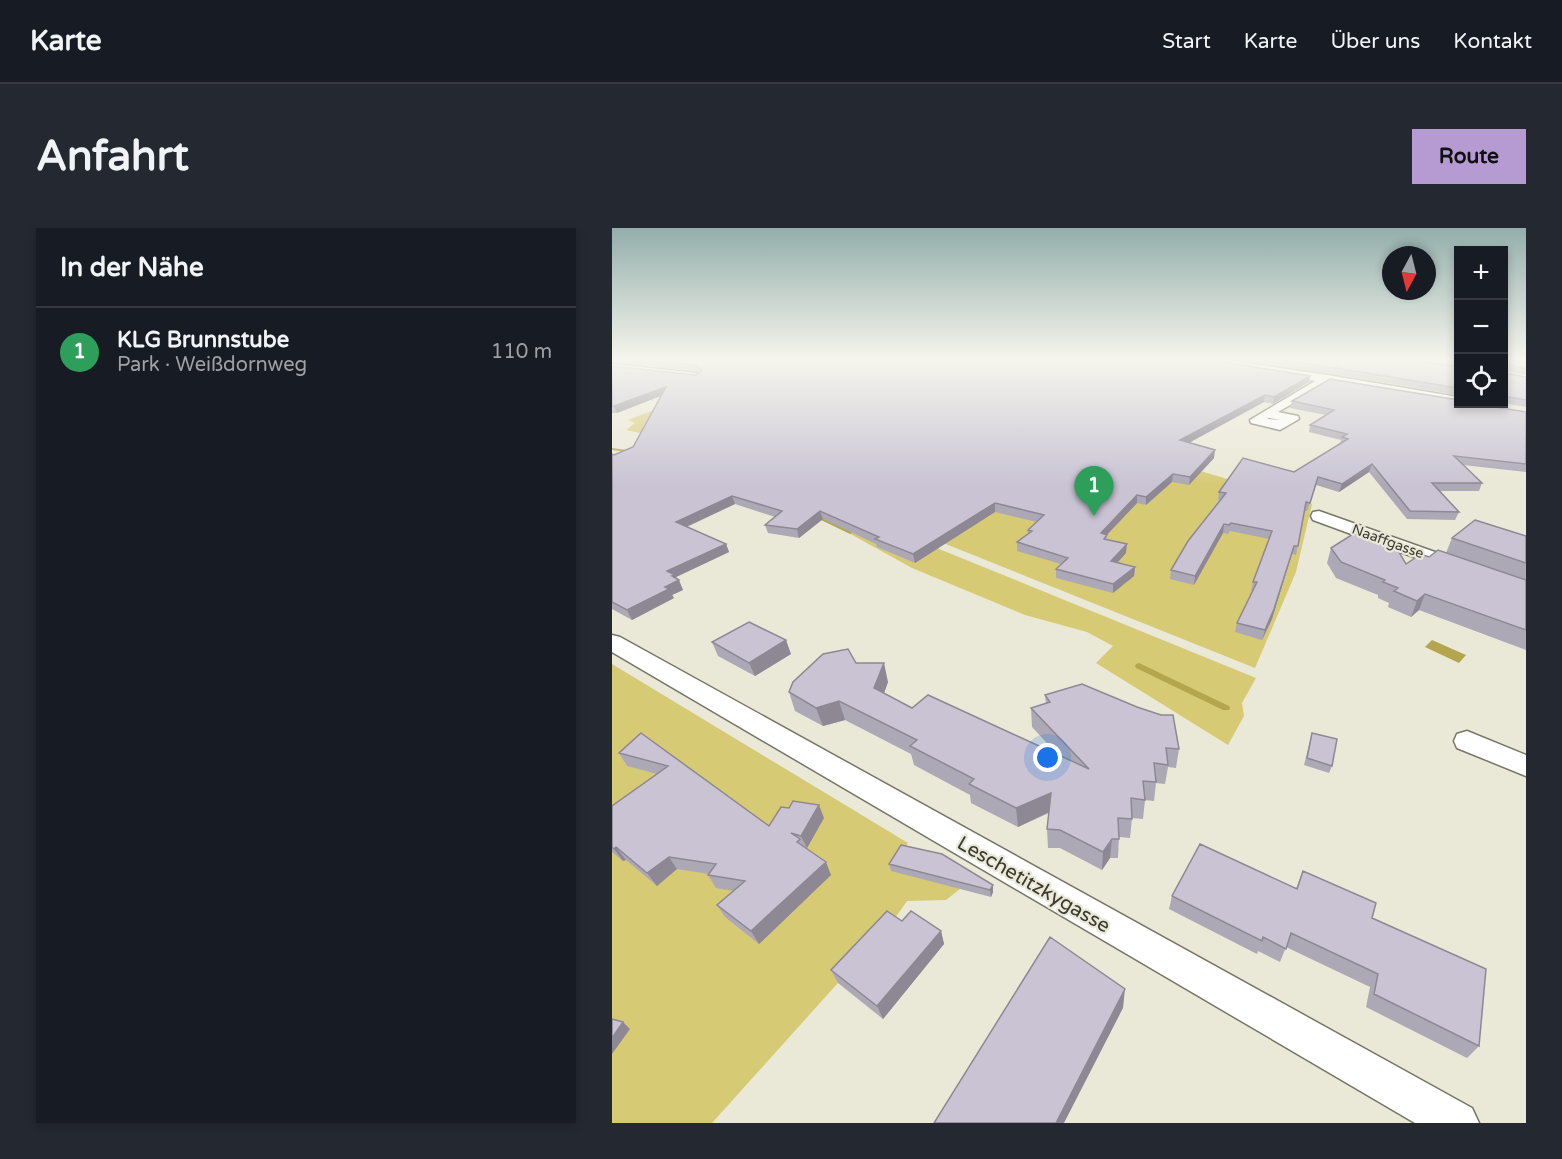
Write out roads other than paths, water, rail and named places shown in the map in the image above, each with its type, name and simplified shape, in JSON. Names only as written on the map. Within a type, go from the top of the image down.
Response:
[{"type":"street","points":[[1268,414],[1288,402]]},
{"type":"street","name":"Naaffgasse","points":[[1319,516],[1472,571]]},
{"type":"street","name":"Leschetitzkygasse","points":[[612,642],[1457,1123]]},
{"type":"street","points":[[1526,750],[1467,741],[1526,766]]},
{"type":"waterway","points":[[612,449],[634,452]]},
{"type":"waterway","points":[[823,519],[850,532]]},
{"type":"waterway","points":[[1139,666],[1226,708]]},
{"type":"place","name":"KLG Brunnstube","points":[[1094,516]]}]
